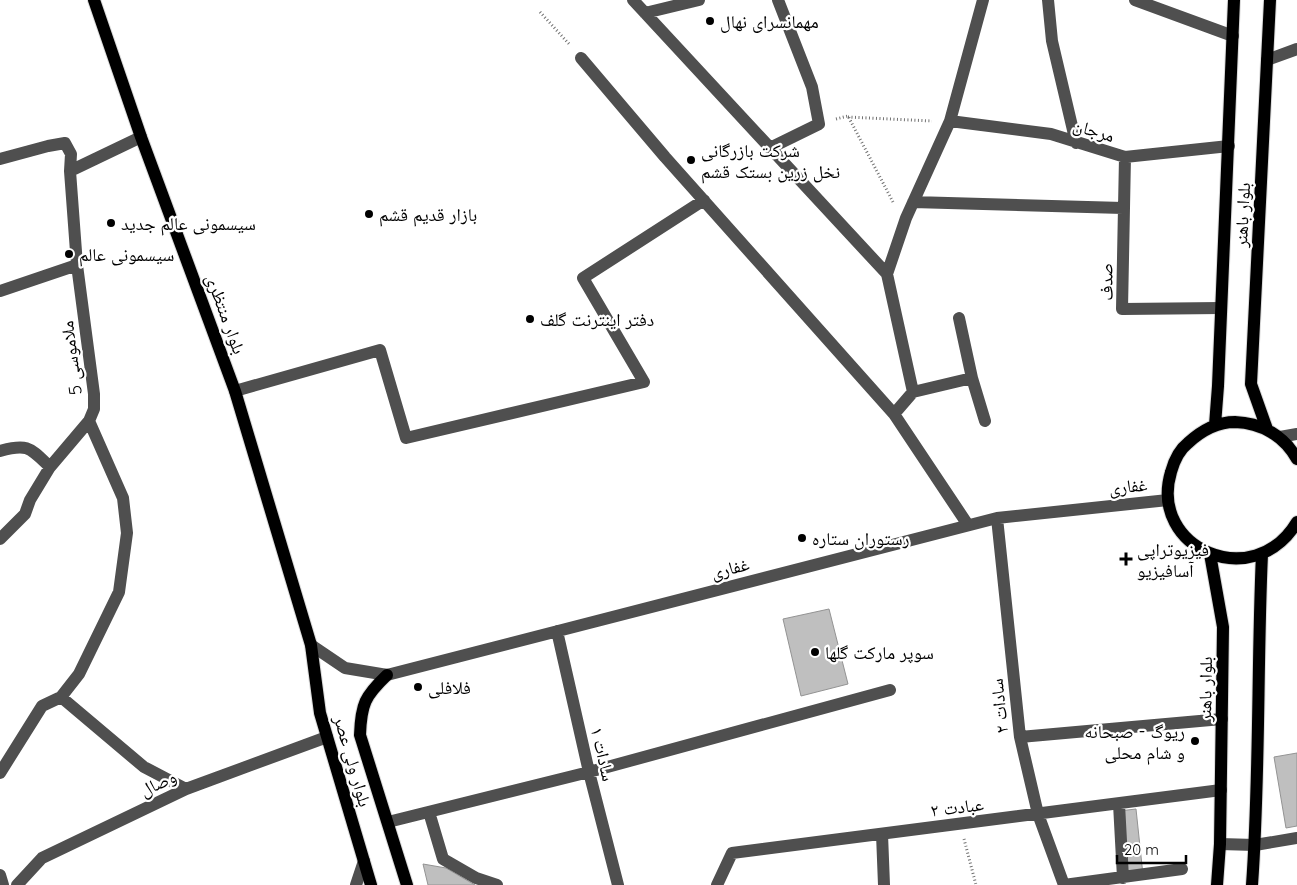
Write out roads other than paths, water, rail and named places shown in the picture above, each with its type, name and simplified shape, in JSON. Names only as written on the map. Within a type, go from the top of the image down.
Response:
[{"type":"main road","name":"بلوار منتظری","points":[[94,0],[141,137],[235,391],[311,645]]},
{"type":"main road","name":"بلوار باهنر","points":[[1215,425],[1222,308],[1234,0]]},
{"type":"main road","name":"بلوار باهنر","points":[[1267,429],[1251,384],[1270,0]]},
{"type":"main road","points":[[1297,460],[1292,450],[1280,437],[1267,429],[1250,423],[1233,422],[1215,425],[1198,434],[1184,446],[1173,462],[1168,481],[1168,500],[1173,517],[1182,533],[1195,545],[1210,554],[1227,559],[1245,559],[1262,554],[1278,546],[1297,522]]},
{"type":"main road","name":"بلوار باهنر","points":[[1210,554],[1224,627],[1220,844],[1217,885]]},
{"type":"main road","points":[[1252,885],[1255,845],[1258,637],[1262,554]]},
{"type":"main road","name":"بلوار ولی عصر","points":[[311,645],[320,713],[371,885]]},
{"type":"main road","name":"بلوار ولی عصر","points":[[387,675],[370,691],[361,712],[360,735],[407,885]]},
{"type":"street","points":[[633,0],[887,274],[913,392]]},
{"type":"street","points":[[645,13],[699,0]]},
{"type":"street","points":[[770,148],[818,124],[812,87],[778,0]]},
{"type":"street","points":[[887,274],[904,222],[950,121],[984,0]]},
{"type":"street","points":[[1048,0],[1052,41],[1076,143]]},
{"type":"street","points":[[1135,0],[1233,36]]},
{"type":"street","points":[[1267,60],[1297,49]]},
{"type":"street","points":[[581,58],[665,157],[894,414],[968,525]]},
{"type":"street","name":"مرجان","points":[[950,121],[1051,134],[1125,157],[1229,146]]},
{"type":"street","points":[[70,171],[141,137]]},
{"type":"street","name":"ملاموسی 5","points":[[0,159],[65,143],[71,154],[70,171],[78,265],[94,394],[94,409],[89,421],[50,467],[30,500],[24,514],[0,539]]},
{"type":"street","name":"صدف","points":[[1125,157],[1122,309],[1222,308]]},
{"type":"street","points":[[235,391],[380,350],[406,438],[644,382],[583,278],[704,200]]},
{"type":"street","points":[[913,202],[1123,208]]},
{"type":"street","points":[[0,291],[78,265]]},
{"type":"street","points":[[959,318],[972,378],[985,422]]},
{"type":"street","points":[[894,414],[913,392],[972,378]]},
{"type":"street","points":[[0,773],[42,706],[61,697],[79,674],[118,592],[127,533],[123,498],[89,421]]},
{"type":"street","points":[[1280,437],[1297,434]]},
{"type":"street","points":[[0,451],[13,447],[24,447],[32,450],[50,467]]},
{"type":"street","name":"غفاری","points":[[311,645],[345,668],[387,675],[997,518],[1168,500]]},
{"type":"street","name":"سادات ۲","points":[[997,518],[1020,737],[1038,814],[1064,885]]},
{"type":"street","name":"سادات ۱","points":[[557,631],[589,772],[618,885]]},
{"type":"street","points":[[388,822],[589,772],[890,690]]},
{"type":"street","points":[[61,697],[144,767],[186,789]]},
{"type":"street","points":[[1020,737],[1222,719]]},
{"type":"street","name":"وصال","points":[[17,885],[42,858],[186,789],[327,737]]},
{"type":"street","name":"عبادت ۲","points":[[717,885],[732,853],[1221,790]]},
{"type":"street","points":[[1119,804],[1123,878]]},
{"type":"street","points":[[430,812],[443,859],[476,878],[497,885]]},
{"type":"street","points":[[882,834],[884,885]]},
{"type":"street","points":[[1220,844],[1255,845],[1297,838]]},
{"type":"street","points":[[356,885],[364,860]]},
{"type":"street","points":[[1064,885],[1182,869]]},
{"type":"street","points":[[0,875],[3,885]]},
{"type":"place","name":"مهمانسرای نهال","points":[[710,21]]},
{"type":"place","name":"شرکت بازرگانی نخل زرین بستک قشم","points":[[691,160]]},
{"type":"place","name":"بازار قدیم قشم","points":[[369,214]]},
{"type":"place","name":"سیسمونی عالم جدید","points":[[111,223]]},
{"type":"place","name":"سیسمونی عالم","points":[[69,254]]},
{"type":"place","name":"دفتر اینترنت گلف","points":[[530,319]]},
{"type":"place","name":"رستوران ستاره","points":[[802,538]]},
{"type":"place","name":"فیزیوتراپی آسافیزیو","points":[[1126,559]]},
{"type":"place","name":"سوپر مارکت گلها","points":[[815,652]]},
{"type":"place","name":"فلافلی","points":[[418,687]]},
{"type":"place","name":"ریوگ - صبحانه و شام محلی","points":[[1195,741]]}]
